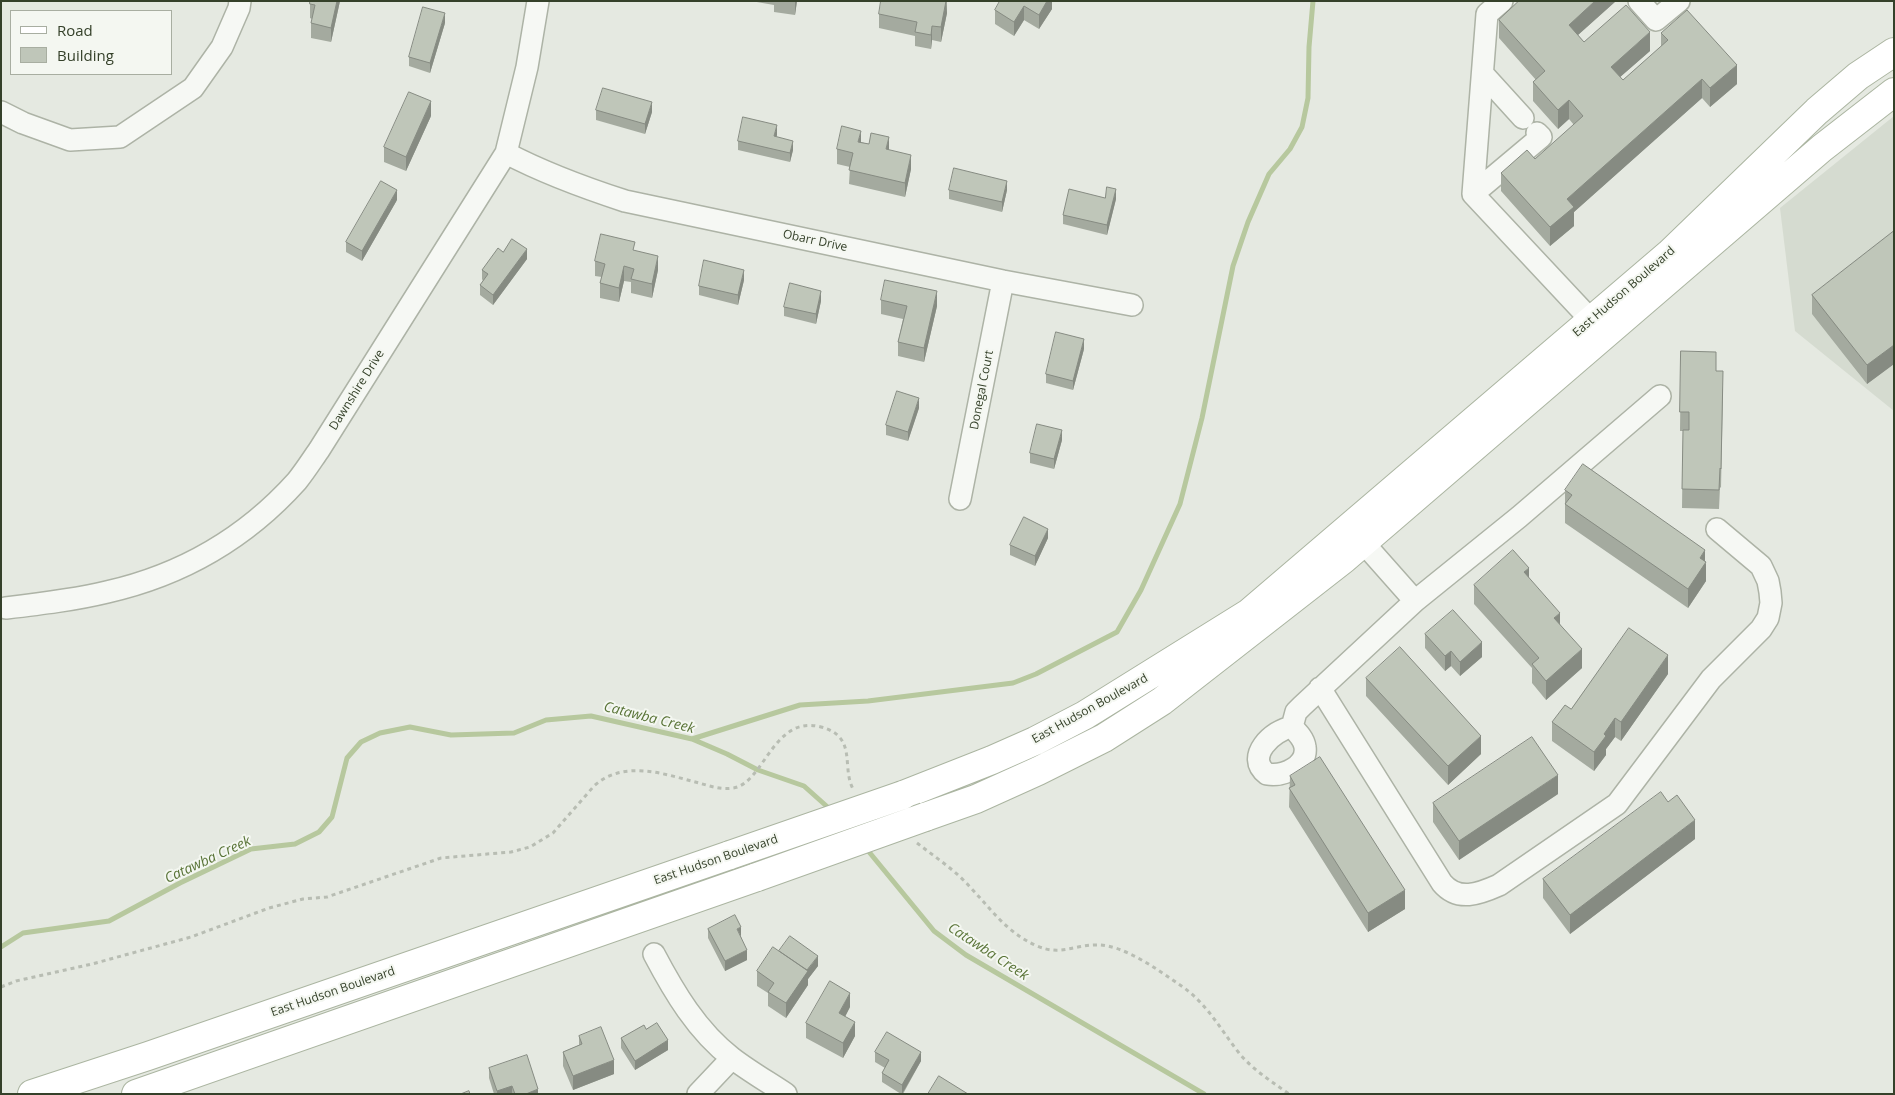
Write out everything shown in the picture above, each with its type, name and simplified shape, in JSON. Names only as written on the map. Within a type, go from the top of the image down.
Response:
[{"type":"main road","name":"East Hudson Boulevard","points":[[32,1094],[903,795],[1035,741],[1085,715],[1249,613],[1356,535],[1591,320],[1669,254],[1817,111],[1858,76],[1894,52]]},
{"type":"main road","name":"East Hudson Boulevard","points":[[136,1094],[976,799],[1038,772],[1104,738],[1162,702],[1356,535],[1822,148],[1894,92]]},
{"type":"street","name":"Dawnshire Drive","points":[[6,608],[74,599],[108,592],[148,581],[206,556],[262,516],[297,480],[319,450],[506,154],[527,67],[538,1]]},
{"type":"street","points":[[1502,1],[1487,14],[1473,194],[1591,320]]},
{"type":"street","points":[[1639,1],[1656,20],[1679,1]]},
{"type":"street","points":[[1,112],[23,123],[70,140],[120,137],[193,88],[222,47],[240,5]]},
{"type":"street","points":[[1473,194],[1541,137],[1483,74]]},
{"type":"street","name":"Obarr Drive","points":[[506,154],[594,191],[625,201],[1003,281],[1132,305]]},
{"type":"street","name":"Donegal Court","points":[[960,498],[1003,281]]},
{"type":"street","points":[[1292,727],[1296,712],[1415,601],[1519,517],[1660,396]]},
{"type":"street","points":[[1320,688],[1442,883],[1447,889],[1456,894],[1466,895],[1485,891],[1499,885],[1617,804],[1711,679],[1761,629],[1768,618],[1770,603],[1768,581],[1761,566],[1718,529]]},
{"type":"street","points":[[1356,535],[1415,601]]},
{"type":"street","points":[[654,954],[682,1004],[714,1041],[732,1058],[786,1094]]},
{"type":"street","points":[[698,1094],[732,1058]]},
{"type":"path","points":[[1,987],[16,981],[92,964],[191,936],[268,908],[304,899],[327,897],[442,858],[511,852],[530,847],[552,833],[594,786],[601,780],[614,774],[626,771],[653,772],[725,789],[739,787],[748,779],[777,742],[798,727],[816,726],[831,731],[844,744],[847,752],[850,781],[856,792]]},
{"type":"path","points":[[917,843],[969,886],[1004,925],[1026,940],[1060,952],[1095,945],[1115,948],[1135,957],[1182,986],[1197,998],[1212,1015],[1248,1064],[1289,1094]]},
{"type":"shaded area","points":[[1894,116],[1894,411],[1795,331],[1780,208]]},
{"type":"building","points":[[310,1],[337,1],[331,28],[311,23],[315,5],[310,4]]},
{"type":"building","points":[[881,1],[946,1],[941,27],[932,26],[931,35],[915,32],[917,22],[879,14]]},
{"type":"building","points":[[1000,1],[1047,1],[1039,15],[1024,6],[1014,22],[995,10]]},
{"type":"building","points":[[1519,1],[1595,1],[1569,25],[1584,42],[1626,5],[1650,32],[1611,67],[1623,80],[1668,40],[1661,33],[1687,10],[1737,65],[1710,88],[1702,79],[1567,199],[1574,207],[1550,227],[1501,173],[1527,150],[1535,159],[1583,116],[1569,100],[1558,110],[1533,82],[1545,71],[1499,20]]},
{"type":"building","points":[[423,7],[445,13],[430,63],[409,57]]},
{"type":"building","points":[[603,88],[652,102],[645,124],[596,110]]},
{"type":"building","points":[[409,92],[431,101],[406,157],[384,147]]},
{"type":"building","points":[[743,117],[777,125],[774,136],[793,141],[790,153],[738,141]]},
{"type":"building","points":[[842,126],[861,131],[858,142],[869,144],[871,133],[889,137],[886,149],[911,155],[905,183],[849,170],[853,153],[837,149]]},
{"type":"building","points":[[954,168],[1007,181],[1002,202],[949,190]]},
{"type":"building","points":[[381,181],[397,190],[362,251],[346,242]]},
{"type":"building","points":[[1107,187],[1116,189],[1107,225],[1063,215],[1069,189],[1105,198]]},
{"type":"building","points":[[1894,231],[1894,345],[1867,365],[1812,295]]},
{"type":"building","points":[[601,234],[635,242],[633,250],[658,256],[652,284],[631,279],[634,269],[624,266],[619,288],[600,283],[605,264],[595,261]]},
{"type":"building","points":[[512,239],[527,249],[493,295],[480,285],[488,274],[482,270],[498,248],[503,252]]},
{"type":"building","points":[[704,260],[744,270],[738,295],[699,286]]},
{"type":"building","points":[[885,280],[937,291],[924,348],[898,342],[907,306],[881,300]]},
{"type":"building","points":[[790,283],[821,291],[816,314],[784,307]]},
{"type":"building","points":[[1056,332],[1084,339],[1073,381],[1046,374]]},
{"type":"building","points":[[1681,351],[1716,352],[1716,371],[1723,371],[1719,490],[1682,489],[1683,430],[1689,430],[1689,412],[1680,412]]},
{"type":"building","points":[[897,391],[919,398],[908,432],[886,425]]},
{"type":"building","points":[[1037,424],[1062,430],[1054,459],[1030,453]]},
{"type":"building","points":[[1583,464],[1705,550],[1700,558],[1706,562],[1688,589],[1565,504],[1572,495],[1565,490]]},
{"type":"building","points":[[1024,517],[1048,529],[1035,556],[1010,545]]},
{"type":"building","points":[[1513,550],[1529,568],[1524,572],[1560,613],[1554,618],[1582,649],[1546,681],[1532,664],[1539,658],[1474,585]]},
{"type":"building","points":[[1453,610],[1482,642],[1460,662],[1451,651],[1445,656],[1425,634]]},
{"type":"building","points":[[1629,628],[1668,655],[1621,722],[1615,718],[1604,734],[1606,736],[1594,752],[1552,722],[1565,705],[1571,709]]},
{"type":"building","points":[[1400,647],[1481,736],[1448,766],[1366,678]]},
{"type":"building","points":[[1532,737],[1558,775],[1459,841],[1433,803]]},
{"type":"building","points":[[1320,757],[1405,890],[1368,913],[1289,788],[1295,785],[1290,776]]},
{"type":"building","points":[[1661,792],[1668,802],[1677,795],[1695,820],[1570,915],[1543,879]]},
{"type":"building","points":[[735,915],[741,927],[737,929],[747,950],[725,961],[708,929]]},
{"type":"building","points":[[790,936],[818,956],[807,970],[779,951]]},
{"type":"building","points":[[773,947],[808,971],[786,1003],[768,992],[774,983],[757,971]]},
{"type":"building","points":[[830,981],[850,993],[839,1013],[855,1022],[843,1043],[806,1023]]},
{"type":"building","points":[[657,1023],[668,1040],[635,1061],[621,1038],[644,1025],[646,1029]]},
{"type":"building","points":[[601,1027],[614,1060],[573,1076],[563,1052],[582,1044],[579,1036]]},
{"type":"building","points":[[887,1032],[921,1052],[902,1085],[882,1073],[889,1060],[875,1052]]},
{"type":"building","points":[[527,1055],[538,1089],[526,1094],[515,1094],[512,1086],[497,1091],[489,1068]]},
{"type":"building","points":[[939,1076],[968,1094],[928,1094]]},
{"type":"waterway","points":[[692,739],[800,705],[868,701],[1013,683],[1036,674],[1117,632],[1141,590],[1180,504],[1202,418],[1233,266],[1248,222],[1269,174],[1290,149],[1302,127],[1308,98],[1309,47],[1313,1]]},
{"type":"waterway","name":"Catawba Creek","points":[[1,947],[23,933],[109,921],[180,883],[251,849],[295,844],[319,832],[332,817],[347,758],[361,742],[380,733],[410,727],[451,735],[514,733],[546,720],[591,716],[692,739],[758,770],[804,786],[832,811]]},
{"type":"waterway","name":"Catawba Creek","points":[[865,847],[934,931],[966,955],[1204,1094]]}]
